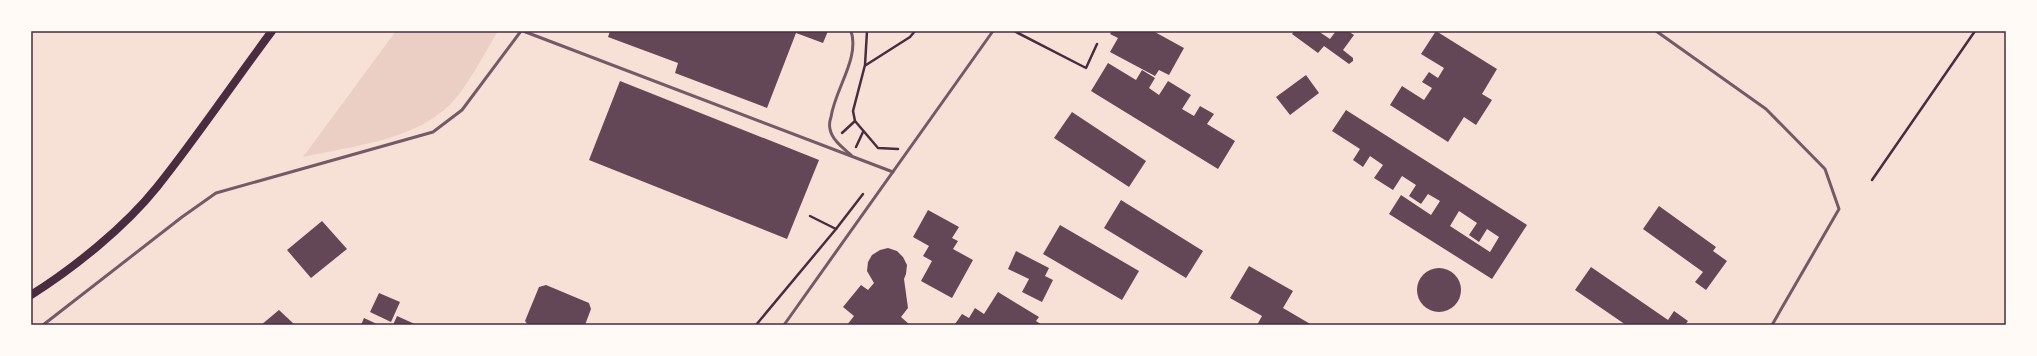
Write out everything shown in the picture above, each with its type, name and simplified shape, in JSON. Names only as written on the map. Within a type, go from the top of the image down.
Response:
[{"type":"main road","points":[[31,295],[58,278],[120,226],[156,188],[272,31]]},
{"type":"lane","points":[[43,325],[182,217],[216,193],[433,132],[462,110],[522,31],[893,172]]},
{"type":"lane","points":[[851,31],[854,40],[853,51],[831,114],[830,128],[835,140],[852,156]]},
{"type":"lane","points":[[784,325],[993,31]]},
{"type":"lane","points":[[1656,31],[1766,109],[1825,169],[1839,209],[1772,325]]},
{"type":"path","points":[[867,31],[865,65],[853,111],[855,121],[878,148],[883,168]]},
{"type":"path","points":[[865,65],[910,37],[915,31]]},
{"type":"path","points":[[1014,31],[1086,68],[1097,44]]},
{"type":"path","points":[[1872,180],[1975,31]]},
{"type":"path","points":[[835,140],[855,121]]},
{"type":"path","points":[[852,156],[864,131]]},
{"type":"path","points":[[878,148],[901,149]]},
{"type":"path","points":[[756,325],[836,229],[864,192]]},
{"type":"path","points":[[810,216],[836,229]]},
{"type":"shaded area","points":[[396,31],[498,31],[460,93],[445,109],[428,121],[409,131],[389,138],[303,157]]},
{"type":"building","points":[[610,31],[828,31],[823,43],[796,33],[767,108],[675,73],[678,63],[608,37]]},
{"type":"building","points":[[1112,31],[1153,31],[1184,48],[1169,75],[1159,70],[1155,76],[1110,52],[1118,38],[1110,34]]},
{"type":"building","points":[[1294,31],[1318,31],[1330,39],[1336,31],[1348,31],[1354,35],[1343,50],[1353,58],[1353,61],[1349,64],[1324,46],[1318,53],[1292,34]]},
{"type":"building","points":[[1436,31],[1497,69],[1482,94],[1492,100],[1476,125],[1464,117],[1448,142],[1390,105],[1402,86],[1424,100],[1432,88],[1422,82],[1429,72],[1438,78],[1444,68],[1421,54]]},
{"type":"building","points":[[1108,63],[1136,80],[1142,70],[1155,78],[1149,88],[1159,95],[1168,81],[1191,95],[1182,109],[1194,116],[1200,106],[1214,114],[1207,124],[1235,141],[1218,169],[1091,91]]},
{"type":"building","points":[[1306,75],[1319,93],[1290,115],[1276,97]]},
{"type":"building","points":[[620,81],[819,160],[787,239],[589,160]]},
{"type":"building","points":[[1346,110],[1527,225],[1492,279],[1389,214],[1401,195],[1431,215],[1440,201],[1428,194],[1421,204],[1409,196],[1416,185],[1402,176],[1393,190],[1374,178],[1383,165],[1370,156],[1363,167],[1353,160],[1360,149],[1332,131]],"holes":[[[1459,211],[1477,223],[1469,235],[1479,242],[1487,229],[1499,237],[1490,252],[1450,226]]]},
{"type":"building","points":[[1072,112],[1146,161],[1129,187],[1054,138]]},
{"type":"building","points":[[1121,200],[1203,251],[1186,278],[1104,228]]},
{"type":"building","points":[[1659,206],[1716,247],[1713,251],[1727,261],[1706,290],[1695,282],[1703,272],[1643,229]]},
{"type":"building","points":[[928,210],[959,227],[952,238],[958,241],[953,249],[973,260],[952,298],[921,281],[932,261],[923,256],[929,246],[913,237]]},
{"type":"building","points":[[322,221],[347,249],[311,278],[287,250]]},
{"type":"building","points":[[1060,225],[1139,271],[1122,300],[1043,254]]},
{"type":"building","points":[[888,248],[897,251],[903,257],[907,265],[904,279],[908,308],[901,317],[910,325],[847,325],[854,316],[843,307],[861,285],[868,290],[874,283],[867,271],[868,262],[872,255],[880,250]]},
{"type":"building","points":[[1016,251],[1049,268],[1045,276],[1053,280],[1042,302],[1022,292],[1029,279],[1008,269]]},
{"type":"building","points":[[1249,266],[1293,291],[1283,308],[1312,325],[1257,325],[1262,316],[1230,298]]},
{"type":"building","points":[[1591,267],[1668,320],[1674,311],[1688,321],[1685,325],[1626,325],[1575,290]]},
{"type":"building","points":[[1439,268],[1451,272],[1457,278],[1461,290],[1457,302],[1451,308],[1439,312],[1427,308],[1421,302],[1417,290],[1421,278],[1427,272]]},
{"type":"building","points":[[546,285],[589,303],[591,309],[585,325],[528,325],[525,321],[539,287]]},
{"type":"building","points":[[998,292],[1039,317],[1036,321],[1042,325],[955,324],[962,314],[969,318],[975,308],[984,314]]},
{"type":"building","points":[[379,293],[400,302],[391,322],[370,312]]},
{"type":"building","points":[[279,310],[295,325],[261,325]]},
{"type":"building","points":[[397,316],[417,325],[393,325]]},
{"type":"building","points":[[364,318],[379,325],[361,325]]}]
